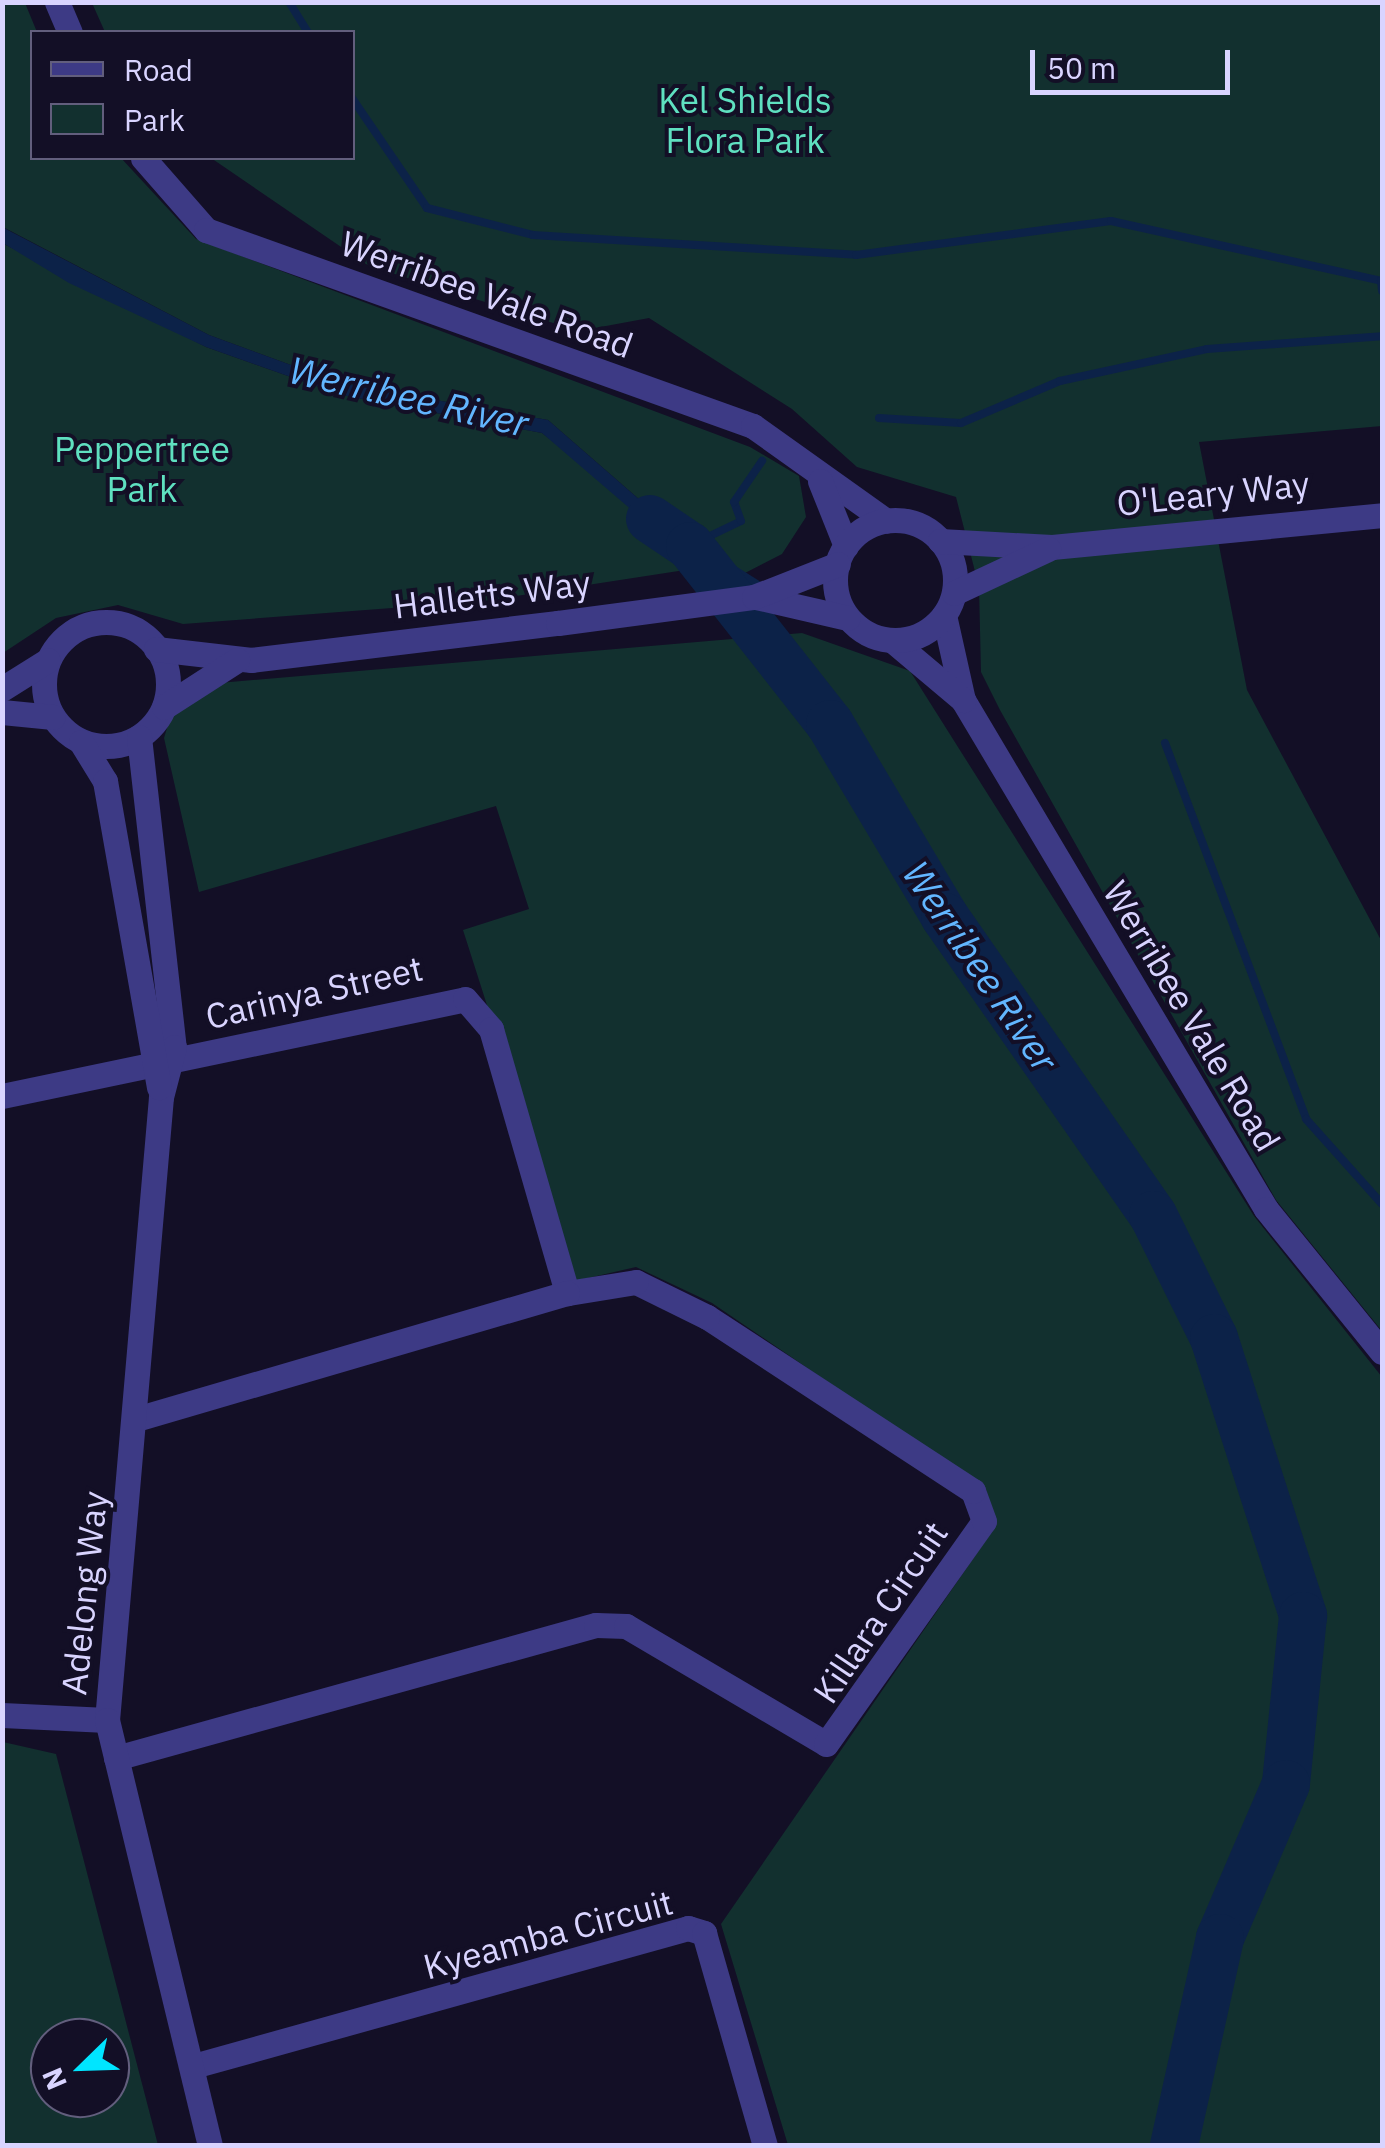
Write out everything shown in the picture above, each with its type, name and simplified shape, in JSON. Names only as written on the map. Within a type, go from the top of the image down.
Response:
[{"type":"street","points":[[57,2],[69,30]]},
{"type":"street","name":"Werribee Vale Road","points":[[145,160],[206,230],[753,426],[820,481],[886,521]]},
{"type":"street","name":"Werribee Vale Road","points":[[820,481],[842,555]]},
{"type":"street","name":"O'Leary Way","points":[[940,542],[1052,547],[1382,514]]},
{"type":"street","points":[[886,521],[916,524],[940,542],[949,604],[894,640],[848,618],[842,555],[886,521]]},
{"type":"street","name":"O'Leary Way","points":[[949,604],[1052,547]]},
{"type":"street","name":"Halletts Way","points":[[238,660],[754,597],[842,555]]},
{"type":"street","name":"Halletts Way","points":[[754,597],[848,618]]},
{"type":"street","name":"Werribee Vale Road","points":[[949,604],[963,700]]},
{"type":"street","points":[[2,689],[48,660],[89,624],[127,626],[156,649],[238,660]]},
{"type":"street","name":"Werribee Vale Road","points":[[894,640],[963,700],[1266,1209],[1382,1352]]},
{"type":"street","points":[[156,649],[164,707]]},
{"type":"street","points":[[48,660],[53,717]]},
{"type":"street","points":[[2,712],[53,717],[81,742],[139,737],[164,707],[238,660]]},
{"type":"street","name":"Adelong Way","points":[[139,737],[163,1063],[137,1419],[107,1720],[197,2065],[210,2146]]},
{"type":"street","name":"Adelong Way","points":[[81,742],[105,781],[163,1063]]},
{"type":"street","name":"Carinya Street","points":[[163,1063],[464,999],[491,1029],[567,1294]]},
{"type":"street","points":[[2,1096],[163,1063]]},
{"type":"street","name":"Killara Circuit","points":[[116,1758],[596,1626],[626,1626],[814,1744],[840,1734],[984,1521],[984,1506],[707,1317],[636,1282],[567,1294],[137,1419]]},
{"type":"street","points":[[2,1715],[107,1720]]},
{"type":"street","name":"Kyeamba Circuit","points":[[197,2065],[688,1928],[704,1933],[765,2146]]},
{"type":"green space","points":[[3,3],[25,3],[36,30],[30,30],[30,160],[123,160],[196,239],[750,447],[799,476],[806,517],[782,554],[745,573],[664,521],[548,420],[340,383],[209,335],[3,227]]},
{"type":"green space","name":"Kel Shields Flora Park","points":[[92,3],[1382,3],[1382,426],[1199,442],[1247,690],[1382,942],[1382,1331],[1276,1200],[1000,710],[981,672],[979,587],[956,497],[857,467],[792,409],[649,318],[579,331],[369,266],[214,160],[355,160],[355,30],[104,30]]},
{"type":"green space","name":"Peppertree Park","points":[[2,243],[206,347],[342,395],[542,433],[711,566],[484,601],[183,624],[118,605],[56,618],[3,653]]},
{"type":"green space","points":[[802,633],[910,671],[1254,1216],[1382,1377],[1382,2145],[788,2145],[721,1924],[995,1527],[986,1490],[712,1303],[636,1267],[575,1281],[463,930],[529,909],[496,806],[199,892],[164,738],[173,708],[219,683]]},
{"type":"green space","points":[[3,1742],[56,1754],[125,2018],[30,2018],[30,2118],[130,2118],[130,2038],[158,2145],[3,2145]]},
{"type":"water","points":[[2,227],[209,335],[340,383],[548,420],[664,521],[761,582],[751,592],[655,530],[542,433],[342,395],[206,347],[69,283],[3,243]]},
{"type":"waterway","points":[[289,2],[307,30]]},
{"type":"waterway","points":[[355,102],[427,208],[533,235],[856,255],[1111,221],[1381,281],[1382,291]]},
{"type":"waterway","points":[[879,418],[961,423],[1060,381],[1207,349],[1382,336]]},
{"type":"waterway","points":[[691,545],[741,521],[734,502],[762,461]]},
{"type":"waterway","name":"Werribee River","points":[[650,519],[690,546],[830,724],[945,917],[1153,1215],[1214,1338],[1303,1616],[1286,1784],[1220,1938],[1174,2146]]},
{"type":"waterway","points":[[1165,743],[1306,1119],[1382,1204]]}]
